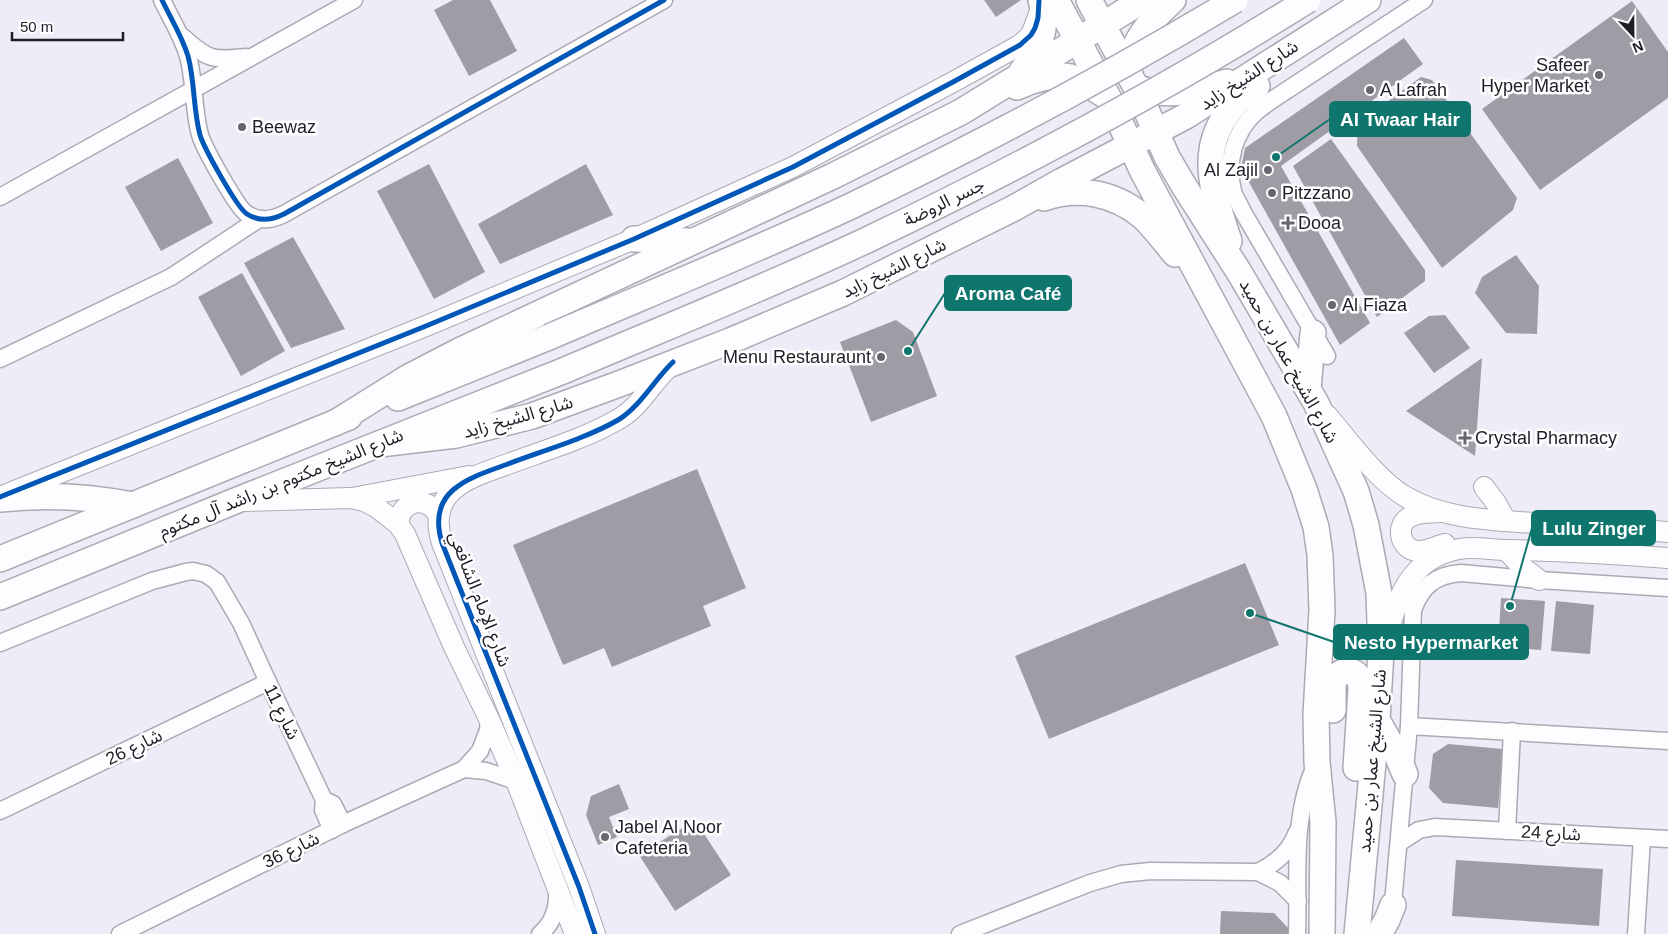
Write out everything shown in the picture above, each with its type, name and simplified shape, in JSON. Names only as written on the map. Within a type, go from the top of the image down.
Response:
[{"type":"main road","points":[[1019,76],[1038,48],[1042,38],[1044,16],[1040,0]]},
{"type":"main road","name":"شارع الشيخ عمار بن حميد","points":[[1056,0],[1090,63],[1120,87],[1138,131],[1168,157],[1202,216],[1239,272],[1312,396],[1356,491],[1366,525],[1379,593],[1381,651],[1377,720],[1357,934]]},
{"type":"main road","name":"شارع الشيخ عمار بن حميد","points":[[1089,0],[1103,25],[1120,87],[1138,131],[1143,172],[1274,416],[1304,489],[1316,528],[1320,554],[1322,610],[1316,714],[1317,762],[1311,823],[1322,934]]},
{"type":"main road","points":[[961,112],[1143,0]]},
{"type":"main road","points":[[1062,181],[1080,158],[1101,142],[1109,132],[1120,87],[1134,50],[1142,34],[1158,14],[1173,0]]},
{"type":"main road","name":"شارع الشيخ مكتوم بن راشد آل مكتوم","points":[[0,559],[549,338],[786,236],[910,177],[1093,82],[1235,0]]},
{"type":"main road","name":"جسر الروضة","points":[[563,371],[803,269],[938,206],[1114,114],[1308,0]]},
{"type":"main road","name":"شارع الشيخ زايد","points":[[380,444],[456,434],[532,416],[620,384],[779,321],[843,293],[1014,208],[1062,181],[1138,131],[1207,103],[1252,72],[1368,0]]},
{"type":"main road","points":[[1239,272],[1219,212],[1210,176],[1213,143],[1223,121],[1237,102],[1324,28]]},
{"type":"main road","points":[[1142,34],[1142,57],[1149,74],[1161,86],[1175,94]]},
{"type":"main road","points":[[335,423],[382,392],[433,364],[833,176],[961,112],[1025,83],[1070,76],[1120,87],[1175,94],[1214,86],[1252,72]]},
{"type":"main road","points":[[1101,142],[1138,131]]},
{"type":"main road","points":[[1014,208],[1051,195],[1070,192],[1089,192],[1108,196],[1126,204],[1142,216],[1180,260],[1201,280]]},
{"type":"main road","points":[[634,239],[693,241]]},
{"type":"main road","points":[[1312,396],[1313,333]]},
{"type":"main road","name":"شارع الشيخ مكتوم بن راشد آل مكتوم","points":[[0,597],[235,501],[563,371]]},
{"type":"main road","points":[[0,498],[64,496],[99,498],[133,505]]},
{"type":"main road","points":[[1311,823],[1330,813],[1334,804],[1332,688],[1334,679],[1339,673],[1348,671],[1356,674],[1361,681],[1354,792],[1357,804],[1366,822]]},
{"type":"main road","points":[[1377,720],[1394,749],[1405,774]]},
{"type":"main road","points":[[1379,934],[1393,905]]},
{"type":"street","points":[[162,0],[180,35],[188,58],[200,137],[242,210],[259,219]]},
{"type":"street","points":[[0,197],[354,0]]},
{"type":"street","points":[[0,359],[171,277],[259,219],[276,218],[284,214],[664,0]]},
{"type":"street","points":[[0,498],[634,239],[793,167],[1020,45],[1031,35],[1035,28],[1040,0]]},
{"type":"street","points":[[1327,356],[1243,212],[1234,193],[1230,171],[1233,149],[1242,129],[1256,112],[1424,0]]},
{"type":"street","points":[[180,35],[200,53],[211,58],[227,59],[254,56]]},
{"type":"street","name":"شارع الإمام الشافعي","points":[[595,934],[579,887],[442,542],[438,526],[438,514],[444,501],[452,491],[476,475],[592,432],[619,419],[637,404],[673,362]]},
{"type":"street","points":[[1312,396],[1388,484],[1405,497],[1423,506],[1468,517],[1668,532]]},
{"type":"street","points":[[235,501],[350,498],[476,475]]},
{"type":"street","points":[[1484,487],[1506,521]]},
{"type":"street","points":[[350,498],[376,506],[398,524],[410,544],[438,613],[489,719],[516,781],[575,934]]},
{"type":"street","points":[[398,524],[402,510],[414,503],[428,504],[438,514]]},
{"type":"street","points":[[1444,512],[1410,516],[1404,521],[1400,529],[1400,537],[1404,545],[1411,550],[1420,551],[1473,539],[1494,540],[1549,550]]},
{"type":"street","points":[[1381,651],[1406,585],[1428,561],[1443,554],[1459,549],[1475,548],[1549,550],[1668,558]]},
{"type":"street","points":[[1506,550],[1521,566],[1539,580]]},
{"type":"street","name":"شارع 11","points":[[0,643],[152,581],[187,564],[201,562],[215,567],[226,577],[232,590],[241,623],[324,800],[333,804],[338,827]]},
{"type":"street","points":[[1391,934],[1409,726],[1413,610],[1425,587],[1436,579],[1448,574],[1461,573],[1668,588]]},
{"type":"street","name":"شارع 26","points":[[0,811],[268,682]]},
{"type":"street","name":"شارع 36","points":[[120,934],[338,827],[464,769],[480,751],[488,730],[489,719]]},
{"type":"street","points":[[1409,726],[1668,741]]},
{"type":"street","points":[[1507,831],[1512,731]]},
{"type":"street","points":[[464,769],[486,771],[516,781]]},
{"type":"street","name":"شارع 24","points":[[1402,806],[1417,819],[1434,827]]},
{"type":"street","points":[[1258,872],[1278,860],[1311,823]]},
{"type":"street","points":[[1297,934],[1298,901],[1311,823]]},
{"type":"street","name":"شارع 24","points":[[1399,843],[1415,832],[1434,827],[1668,840]]},
{"type":"street","points":[[1636,934],[1642,838]]},
{"type":"street","points":[[960,934],[1090,883],[1121,874],[1150,871],[1258,872],[1280,883],[1298,901]]},
{"type":"street","points":[[540,934],[549,924],[555,912],[558,899],[557,885]]},
{"type":"building","points":[[453,0],[490,0],[517,51],[469,76],[434,10]]},
{"type":"building","points":[[984,0],[1021,0],[996,17]]},
{"type":"building","name":"Safeer Hyper Market","points":[[1632,1],[1668,52],[1668,98],[1540,190],[1482,109]]},
{"type":"building","points":[[1404,38],[1423,64],[1281,166],[1370,323],[1340,345],[1241,168],[1245,148]]},
{"type":"building","points":[[1421,77],[1432,80],[1517,198],[1513,210],[1442,268],[1357,146],[1358,123]]},
{"type":"building","points":[[1331,139],[1425,270],[1425,281],[1377,317],[1293,166]]},
{"type":"building","points":[[178,158],[213,223],[161,251],[125,187]]},
{"type":"building","points":[[429,164],[485,272],[434,299],[377,191]]},
{"type":"building","points":[[586,164],[613,215],[500,264],[478,224]]},
{"type":"building","points":[[293,237],[345,329],[291,348],[244,263]]},
{"type":"building","points":[[1516,255],[1539,286],[1537,334],[1506,333],[1475,293],[1482,277]]},
{"type":"building","points":[[242,273],[285,351],[241,376],[198,297]]},
{"type":"building","points":[[1445,315],[1470,348],[1434,373],[1404,333],[1429,316]]},
{"type":"building","points":[[896,320],[913,332],[937,396],[871,422],[840,342]]},
{"type":"building","points":[[1482,358],[1475,456],[1406,411]]},
{"type":"building","points":[[697,469],[746,588],[703,606],[711,626],[612,667],[604,648],[563,665],[513,545]]},
{"type":"building","points":[[1245,563],[1279,645],[1049,739],[1015,656]]},
{"type":"building","points":[[1501,598],[1545,601],[1541,650],[1498,647]]},
{"type":"building","points":[[1556,601],[1594,605],[1590,654],[1551,651]]},
{"type":"building","points":[[1448,744],[1503,749],[1498,808],[1443,803],[1429,788],[1433,754]]},
{"type":"building","points":[[619,784],[629,809],[609,817],[617,837],[598,845],[586,815],[591,796]]},
{"type":"building","points":[[695,820],[731,875],[675,911],[639,855]]},
{"type":"building","points":[[1456,860],[1603,869],[1599,926],[1452,916]]},
{"type":"building","points":[[1221,911],[1274,913],[1289,929],[1289,934],[1220,934]]},
{"type":"cycle path","points":[[162,0],[186,49],[192,76],[198,125],[203,142],[221,177],[242,209],[252,217],[266,219],[284,214],[664,0]]},
{"type":"cycle path","points":[[0,497],[426,326],[634,239],[793,167],[1020,45],[1031,35],[1035,28],[1038,18],[1039,0]]},
{"type":"cycle path","points":[[595,934],[579,887],[442,543],[439,514],[448,495],[465,481],[606,427],[626,415],[673,362]]},
{"type":"place","name":"Safeer Hyper Market","points":[[1599,75]]},
{"type":"place","name":"A Lafrah","points":[[1370,90]]},
{"type":"place","name":"Beewaz","points":[[242,127]]},
{"type":"place","name":"Al Twaar Hair","points":[[1276,157]]},
{"type":"place","name":"Al Zajil","points":[[1268,170]]},
{"type":"place","name":"Pitzzano","points":[[1272,193]]},
{"type":"place","name":"Dooa","points":[[1288,223]]},
{"type":"place","name":"Al Fiaza","points":[[1332,305]]},
{"type":"place","name":"Aroma Café","points":[[908,351]]},
{"type":"place","name":"Menu Restauraunt","points":[[881,357]]},
{"type":"place","name":"Crystal Pharmacy","points":[[1465,438]]},
{"type":"place","name":"Lulu Zinger","points":[[1510,606]]},
{"type":"place","name":"Nesto Hypermarket","points":[[1250,613]]},
{"type":"place","name":"Jabel Al Noor Cafeteria","points":[[605,837]]}]
